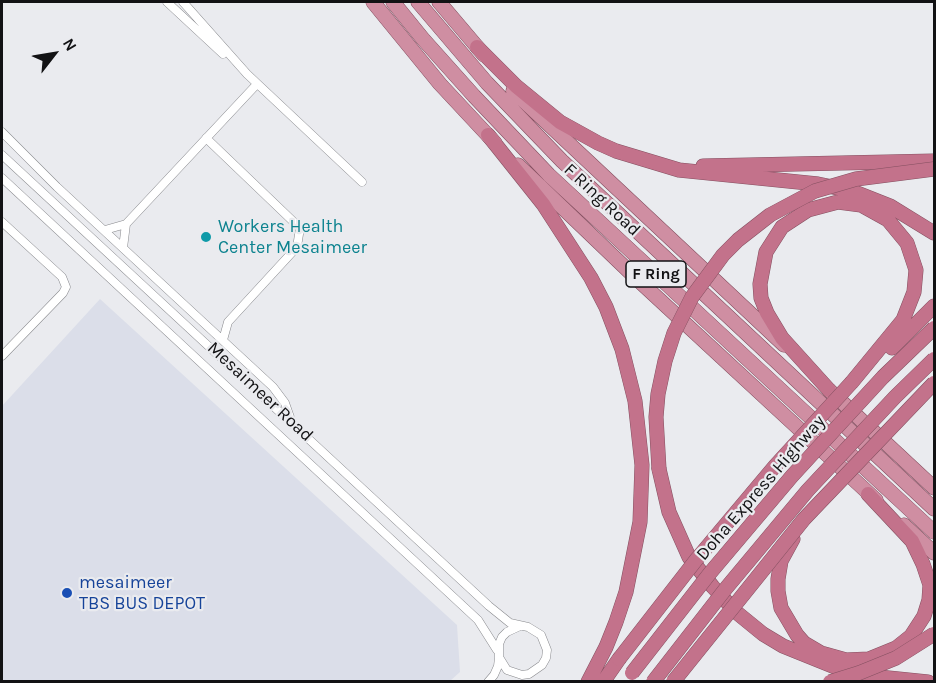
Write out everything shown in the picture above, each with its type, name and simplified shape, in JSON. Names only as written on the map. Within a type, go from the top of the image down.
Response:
[{"type":"highway","points":[[373,2],[432,75],[488,135],[637,279],[934,553]]},
{"type":"highway","name":"F Ring Road","points":[[393,2],[474,96],[549,175],[934,532]]},
{"type":"highway","name":"F Ring Road","points":[[418,2],[488,83],[562,161],[934,509]]},
{"type":"highway","points":[[439,2],[511,89],[934,488]]},
{"type":"highway","points":[[477,47],[516,86],[560,122],[598,143],[679,170],[807,183],[852,191],[890,206],[934,233]]},
{"type":"highway","points":[[488,135],[543,204],[577,254],[606,307],[621,349],[635,401],[642,465],[640,522],[634,557],[616,622],[588,681]]},
{"type":"highway","points":[[633,156],[681,164],[714,166],[934,164]]},
{"type":"highway","points":[[928,681],[879,677],[845,671],[783,646],[763,634],[736,612],[689,557],[669,512],[658,469],[656,417],[665,361],[674,333],[692,297],[723,255],[738,240],[770,215],[815,191],[856,179],[934,164]]},
{"type":"highway","points":[[603,681],[696,560],[761,483],[852,382],[903,320],[914,292],[916,270],[912,256],[900,232],[888,220],[871,209],[851,202],[818,206],[799,214],[782,227],[766,252],[760,284],[761,298],[767,313],[782,338],[829,390]]},
{"type":"highway","points":[[852,382],[867,371],[934,306]]},
{"type":"highway","name":"Doha Express Highway","points":[[629,677],[710,573],[792,476],[883,377],[934,328]]},
{"type":"highway","name":"Doha Express Highway","points":[[653,681],[794,505],[895,397],[934,359]]},
{"type":"highway","points":[[673,681],[825,496],[934,383]]},
{"type":"highway","points":[[825,496],[786,550],[778,579],[781,608],[791,627],[804,643],[830,657],[862,660],[887,652],[903,643],[920,623],[928,608],[930,585],[912,541],[868,494]]},
{"type":"highway","points":[[830,681],[859,673],[896,658],[934,634]]},
{"type":"street","points":[[167,2],[236,67],[247,74]]},
{"type":"street","points":[[183,2],[247,74],[362,182]]},
{"type":"street","points":[[105,230],[126,224],[257,84]]},
{"type":"street","points":[[2,132],[57,187],[278,392],[288,409],[292,422]]},
{"type":"street","points":[[206,138],[300,228],[297,247],[228,322],[223,340]]},
{"type":"street","name":"Mesaimeer Road","points":[[2,155],[489,606],[510,623],[519,626]]},
{"type":"street","name":"Mesaimeer Road","points":[[2,178],[478,620],[498,654]]},
{"type":"street","points":[[57,187],[70,217]]},
{"type":"street","points":[[2,222],[62,277],[66,287],[63,293],[2,356]]},
{"type":"street","points":[[123,248],[126,224]]},
{"type":"street","points":[[118,262],[146,269]]},
{"type":"street","points":[[209,328],[228,322]]},
{"type":"street","points":[[488,681],[498,666],[502,638],[507,632],[519,626],[528,627],[541,635],[547,650],[542,665],[530,674],[522,675],[512,681]]},
{"type":"street","points":[[498,654],[507,670],[522,675]]},
{"type":"shaded area","points":[[100,299],[457,625],[460,672],[450,681],[2,681],[2,406]]},
{"type":"place","name":"Workers Health Center Mesaimeer","points":[[206,237]]},
{"type":"place","name":"mesaimeer TBS BUS DEPOT","points":[[67,593]]}]
